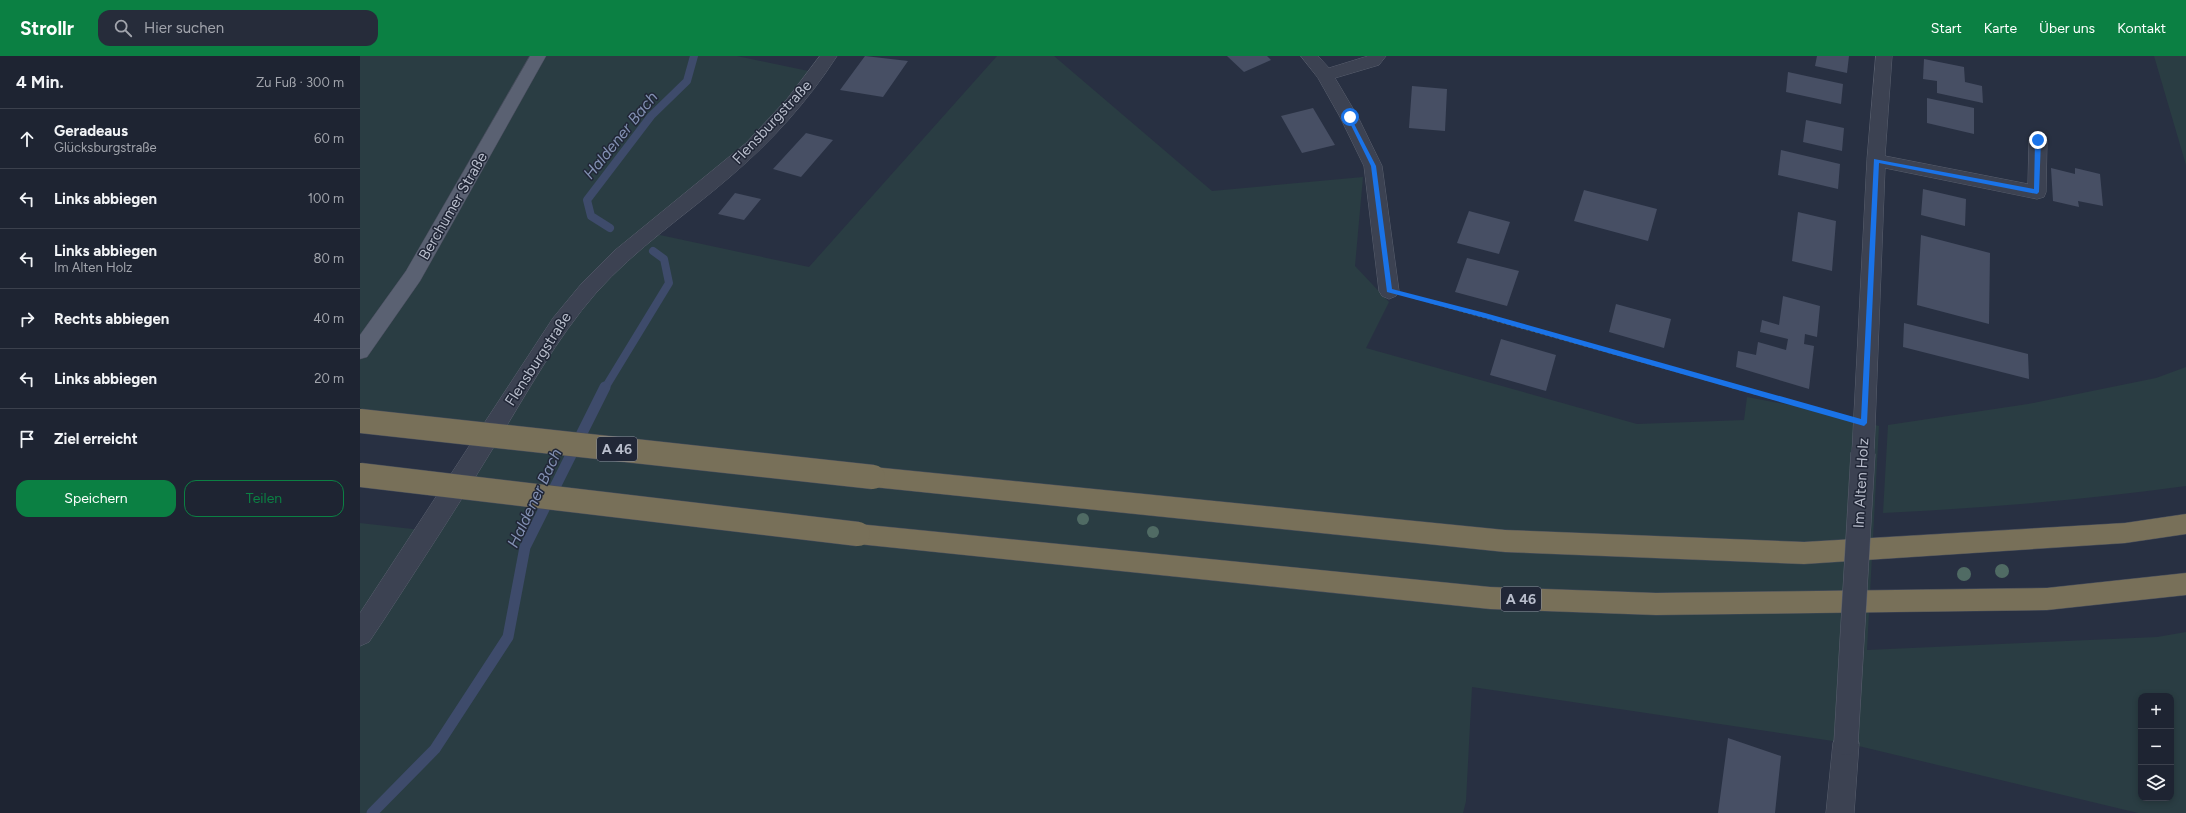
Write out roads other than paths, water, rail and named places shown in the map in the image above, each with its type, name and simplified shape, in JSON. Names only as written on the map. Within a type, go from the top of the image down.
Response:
[{"type":"highway","name":"A 46","points":[[360,421],[874,477],[1505,541],[1804,553],[2125,533],[2186,524]]},
{"type":"highway","name":"A 46","points":[[360,475],[858,534],[1490,598],[1656,604],[2047,599],[2186,584]]},
{"type":"main road","name":"Berchumer Straße","points":[[360,351],[413,276],[538,56]]},
{"type":"street","name":"Flensburgstraße","points":[[360,634],[430,531],[562,319],[616,259],[645,232],[724,172],[765,134],[818,73],[829,56]]},
{"type":"street","points":[[1309,56],[1325,75],[1350,117],[1373,166],[1389,291]]},
{"type":"street","points":[[1325,75],[1373,61],[1378,56]]},
{"type":"street","name":"Im Alten Holz","points":[[1840,813],[1846,743],[1863,453],[1876,160],[1884,56]]},
{"type":"street","points":[[1876,160],[2037,192],[2038,140]]},
{"type":"waterway","name":"Haldener Bach","points":[[610,228],[591,216],[587,200],[651,116],[687,81],[694,56]]},
{"type":"waterway","name":"Haldener Bach","points":[[605,388],[669,283],[664,259],[653,251]]},
{"type":"waterway","name":"Haldener Bach","points":[[372,813],[435,749],[508,637],[525,547],[605,387]]}]
